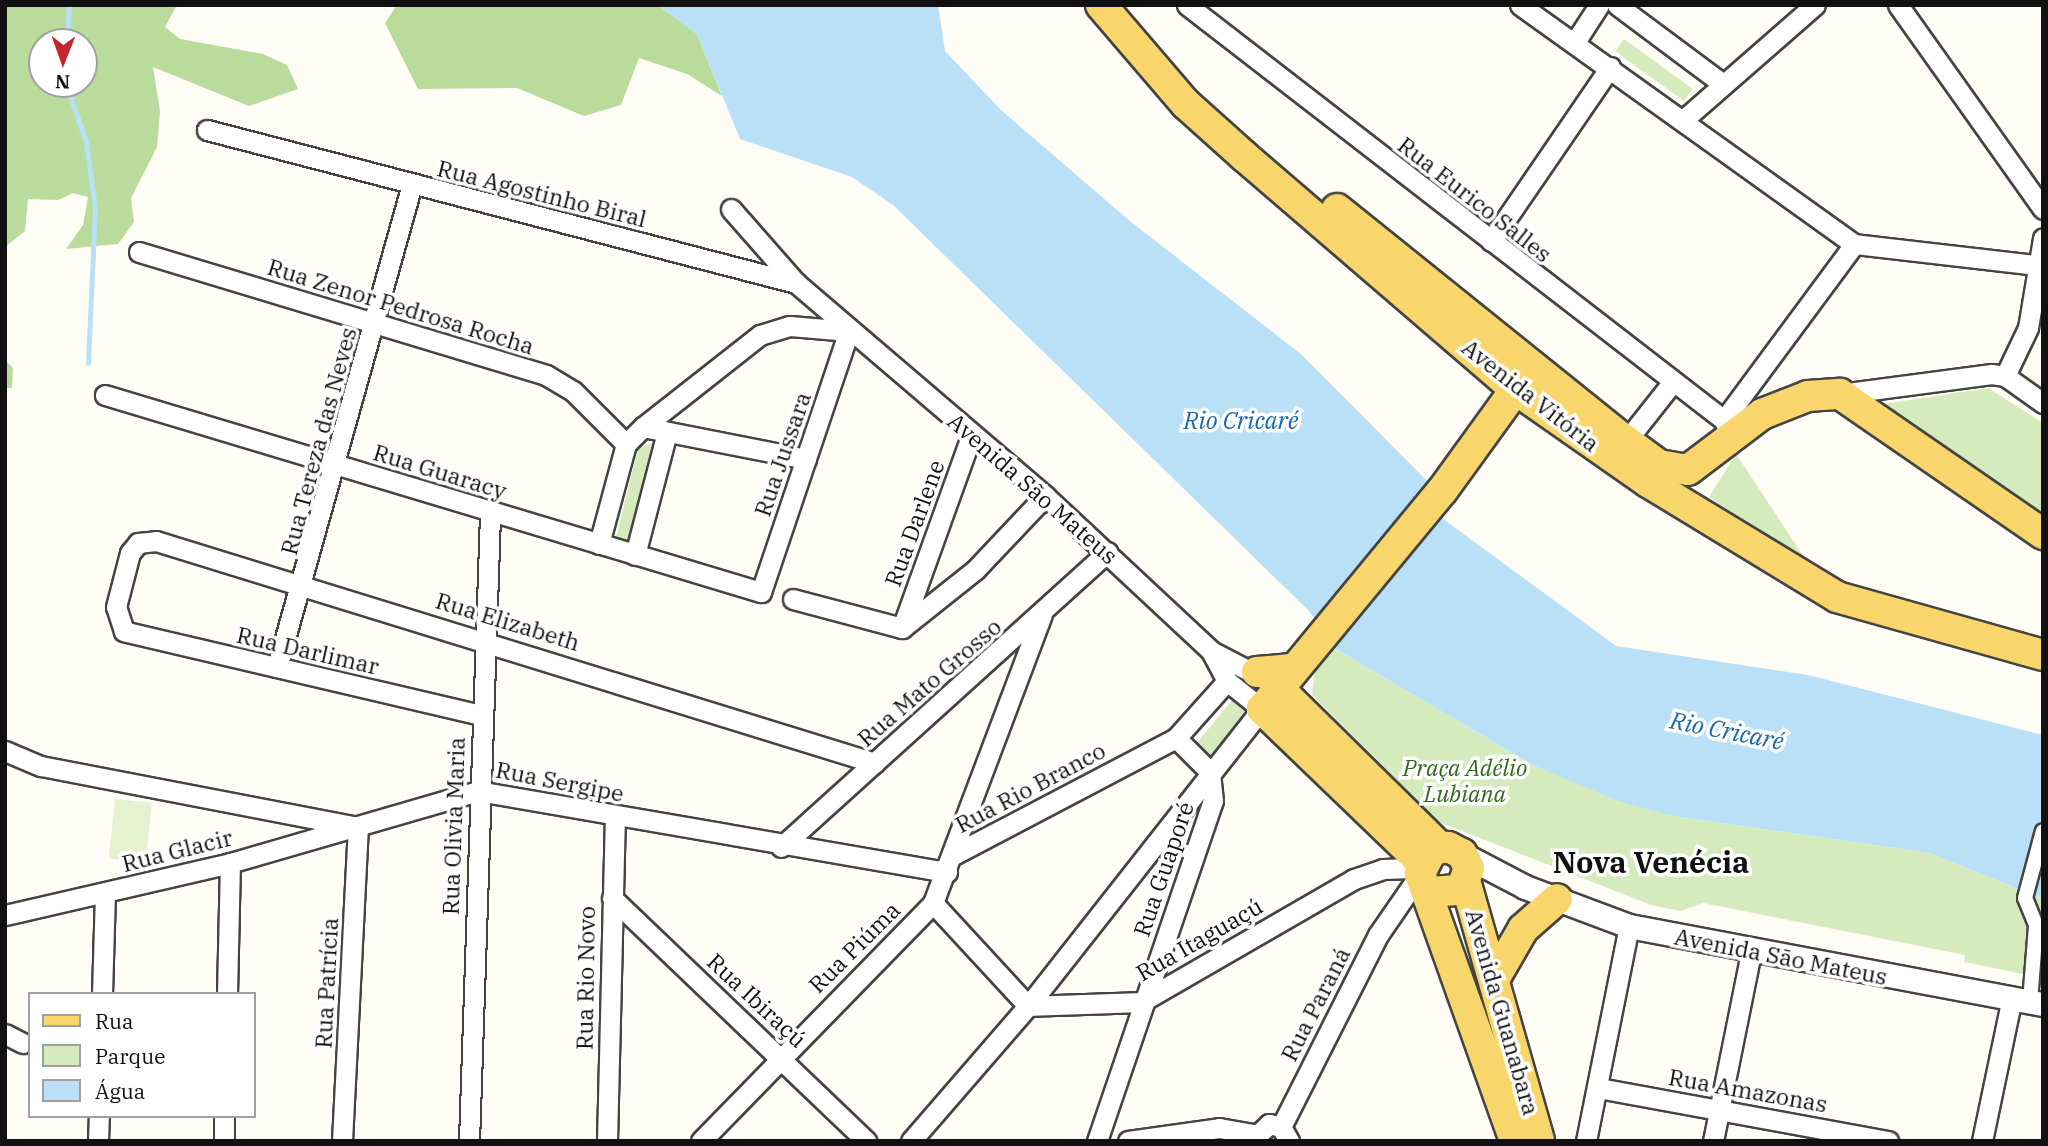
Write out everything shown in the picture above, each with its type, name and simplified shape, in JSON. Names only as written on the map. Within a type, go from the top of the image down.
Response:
[{"type":"main road","name":"Avenida Vitória","points":[[1101,5],[1186,104],[1515,389],[1648,482],[1837,597],[2043,655]]},
{"type":"main road","name":"Avenida Vitória","points":[[1124,5],[1199,96],[1626,441],[1659,465],[1688,470]]},
{"type":"main road","points":[[1439,872],[1302,716],[1279,679],[1442,491],[1533,365]]},
{"type":"main road","points":[[1719,523],[1688,470],[1727,427],[1782,405],[1840,394],[2043,534]]},
{"type":"main road","name":"Avenida São Mateus","points":[[1279,679],[1439,872]]},
{"type":"main road","name":"Avenida Guanabara","points":[[1439,872],[1496,976],[1539,1141]]},
{"type":"main road","name":"Avenida Guanabara","points":[[1439,872],[1464,1008],[1515,1141]]},
{"type":"main road","points":[[1496,976],[1523,929],[1557,899]]},
{"type":"street","name":"Rua Eurico Salles","points":[[1187,5],[1727,427]]},
{"type":"street","points":[[1520,5],[1610,66],[1854,244],[2041,266]]},
{"type":"street","points":[[1575,42],[1600,5]]},
{"type":"street","points":[[1617,5],[1723,84]]},
{"type":"street","points":[[1684,120],[1815,5]]},
{"type":"street","points":[[1898,5],[2043,209]]},
{"type":"street","points":[[1491,241],[1610,66]]},
{"type":"street","name":"Rua Agostinho Biral","points":[[207,130],[796,283],[849,331]]},
{"type":"street","name":"Rua Tereza das Neves","points":[[277,667],[304,586],[338,466],[412,184]]},
{"type":"street","points":[[731,209],[796,283]]},
{"type":"street","points":[[2006,376],[2028,328],[2041,266],[2043,238]]},
{"type":"street","points":[[1727,427],[1854,244]]},
{"type":"street","name":"Rua Zenor Pedrosa Rocha","points":[[139,252],[563,383],[626,444]]},
{"type":"street","points":[[599,544],[626,444],[643,427],[760,335],[790,326],[849,331]]},
{"type":"street","name":"Avenida São Mateus","points":[[849,331],[1045,496],[1107,552],[1211,651],[1227,681],[1279,679]]},
{"type":"street","name":"Rua Jussara","points":[[761,592],[849,331]]},
{"type":"street","points":[[1840,394],[2006,376],[2043,403]]},
{"type":"street","points":[[1626,441],[1672,383]]},
{"type":"street","name":"Rua Guaracy","points":[[105,395],[490,513],[761,592]]},
{"type":"street","points":[[643,427],[806,460]]},
{"type":"street","points":[[635,555],[667,432]]},
{"type":"street","name":"Rua Darlene","points":[[902,628],[972,434]]},
{"type":"street","points":[[793,598],[902,628],[950,590],[1045,496]]},
{"type":"street","name":"Rua Olivia Maria","points":[[469,1141],[482,638],[490,513]]},
{"type":"street","name":"Rua Elizabeth","points":[[124,631],[116,607],[130,553],[138,543],[156,541],[482,638],[875,763]]},
{"type":"street","name":"Rua Mato Grosso","points":[[781,847],[1042,615],[1107,552]]},
{"type":"street","points":[[923,570],[950,590]]},
{"type":"street","points":[[1028,1006],[933,903],[951,863],[1042,615]]},
{"type":"street","name":"Rua Darlimar","points":[[124,631],[481,715]]},
{"type":"street","name":"Avenida São Mateus","points":[[1211,651],[1279,679]]},
{"type":"street","points":[[911,1141],[1028,1006],[1279,679]]},
{"type":"street","points":[[1210,772],[1176,738],[1227,681]]},
{"type":"street","name":"Rua Rio Branco","points":[[951,863],[1176,738]]},
{"type":"street","name":"Rua Sergipe","points":[[5,751],[41,766],[358,827],[478,791],[781,847],[951,863]]},
{"type":"street","name":"Rua Guaporé","points":[[1097,1141],[1141,1002],[1211,810],[1210,772]]},
{"type":"street","name":"Rua Rio Novo","points":[[607,1141],[615,817]]},
{"type":"street","name":"Rua Glacir","points":[[5,915],[230,863],[358,827]]},
{"type":"street","name":"Rua Patrícia","points":[[342,1141],[358,827]]},
{"type":"street","points":[[1982,1141],[2028,1001],[2036,925],[2025,898],[2043,831]]},
{"type":"street","points":[[227,992],[230,863]]},
{"type":"street","name":"Rua Itaguaçú","points":[[1028,1006],[1141,1002],[1354,879],[1383,869],[1439,872]]},
{"type":"street","name":"Avenida São Mateus","points":[[1439,872],[1525,887],[1629,926],[1751,953],[2028,1001]]},
{"type":"street","name":"Rua Paraná","points":[[1252,1138],[1262,1125],[1285,1134],[1396,906],[1439,872]]},
{"type":"street","points":[[102,992],[105,893]]},
{"type":"street","name":"Rua Ibiraçú","points":[[612,898],[780,1055],[866,1141]]},
{"type":"street","name":"Rua Piúma","points":[[701,1141],[780,1055],[933,903]]},
{"type":"street","points":[[1586,1141],[1599,1088],[1629,926]]},
{"type":"street","points":[[1713,1141],[1751,953]]},
{"type":"street","name":"Rua Amazonas","points":[[1599,1088],[1888,1141]]},
{"type":"street","points":[[98,1141],[99,1118]]},
{"type":"street","points":[[223,1141],[224,1118]]},
{"type":"street","points":[[1128,1141],[1213,1135],[1252,1138]]},
{"type":"green space","points":[[5,5],[177,5],[165,27],[180,39],[263,54],[287,65],[298,89],[249,106],[153,67],[160,111],[157,147],[131,198],[134,222],[118,244],[66,249],[83,225],[88,197],[73,193],[58,200],[28,199],[25,231],[5,247]]},
{"type":"green space","points":[[397,5],[658,5],[697,34],[722,96],[687,74],[639,58],[621,105],[584,116],[517,88],[418,89],[385,23]]},
{"type":"green space","points":[[1624,39],[1693,89],[1684,101],[1615,51]]},
{"type":"green space","points":[[5,360],[13,368],[12,388],[5,388]]},
{"type":"green space","points":[[1988,388],[2043,423],[2043,513],[1876,405]]},
{"type":"green space","points":[[651,443],[655,453],[630,542],[616,537],[638,449]]},
{"type":"green space","points":[[1736,454],[1810,566],[1709,497]]},
{"type":"green space","name":"Praça Adélio Lubiana","points":[[1334,648],[1531,764],[1673,816],[1930,853],[2043,899],[2043,978],[1964,962],[1965,955],[1703,903],[1680,911],[1651,905],[1439,822],[1312,695],[1315,666]]},
{"type":"green space","points":[[1234,698],[1248,709],[1206,764],[1191,750]]},
{"type":"green space","points":[[115,799],[152,803],[146,863],[109,859]]},
{"type":"water","name":"Rio Cricaré","points":[[658,5],[938,5],[945,51],[1001,110],[1131,222],[1301,354],[1435,489],[1442,518],[1616,646],[1808,675],[2043,735],[2043,899],[1930,853],[1673,816],[1618,801],[1531,764],[1334,648],[1309,611],[893,205],[852,177],[740,139],[697,34]]},
{"type":"waterway","points":[[68,28],[69,5]]},
{"type":"waterway","points":[[71,98],[86,142],[95,208],[88,363]]},
{"type":"district","name":"Nova Venécia","points":[[1651,862]]}]
